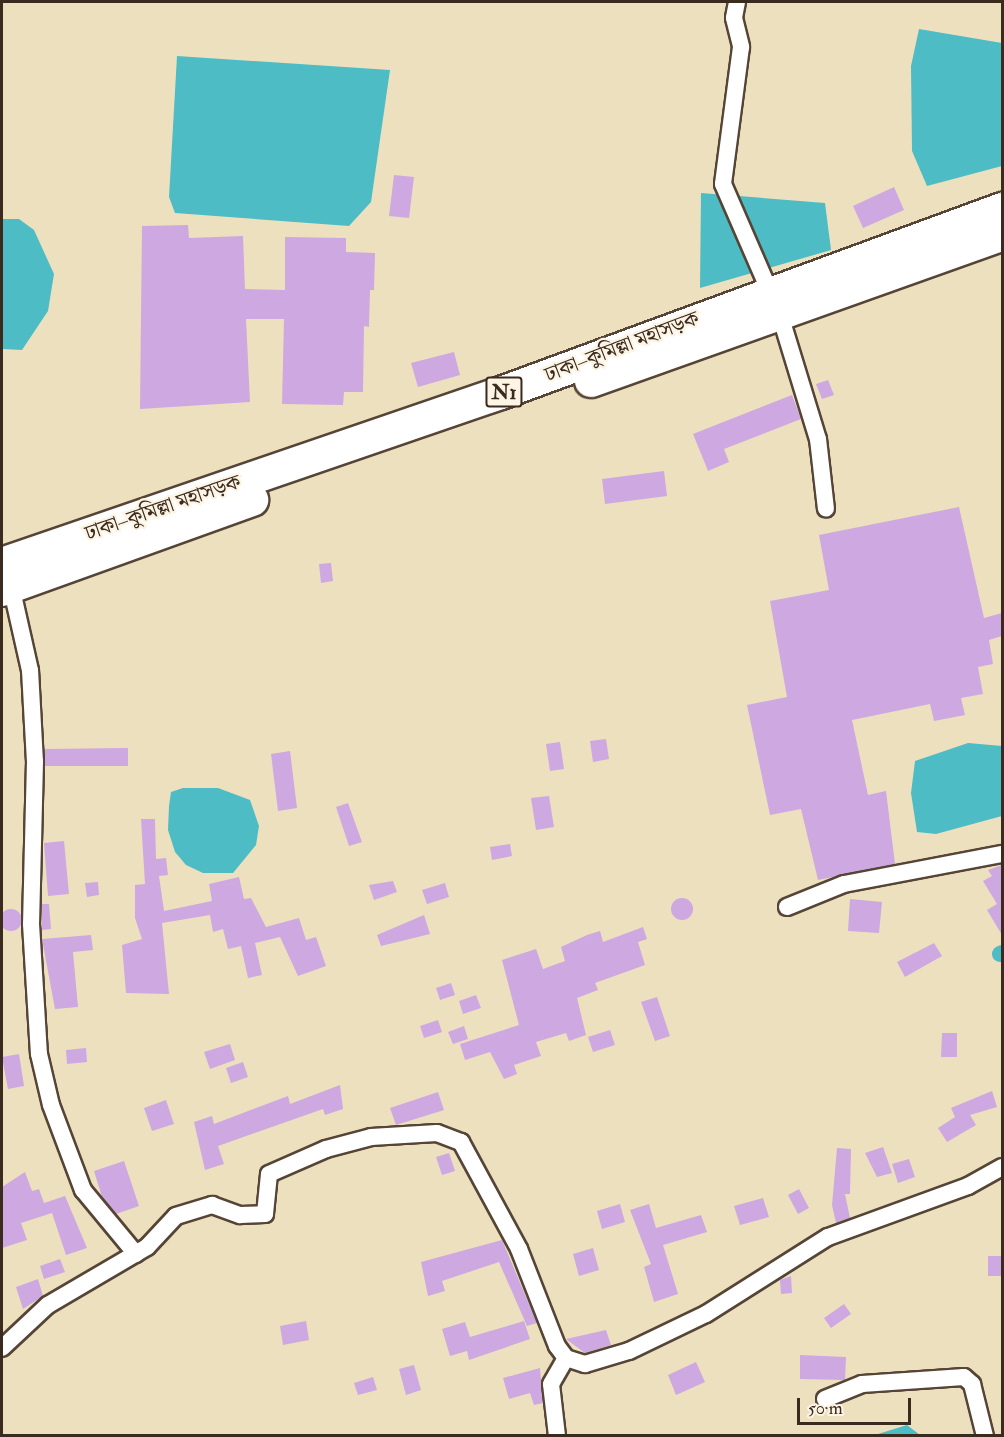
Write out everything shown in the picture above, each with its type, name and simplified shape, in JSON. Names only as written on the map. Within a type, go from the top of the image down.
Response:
[{"type":"highway","name":"ঢাকা–কুমিল্লা মহাসড়ক","points":[[775,304],[1002,209]]},
{"type":"highway","name":"ঢাকা–কুমিল্লা মহাসড়ক","points":[[5,580],[501,393],[775,304],[1002,235]]},
{"type":"street","points":[[737,2],[734,18],[741,47],[723,184],[775,304],[818,440],[826,509]]},
{"type":"street","points":[[5,580],[30,670],[35,761],[31,924],[39,1054],[51,1105],[83,1190],[136,1254]]},
{"type":"street","points":[[787,907],[844,884],[1002,854]]},
{"type":"street","points":[[2,1348],[48,1305],[136,1254],[165,1224],[195,1209],[212,1205],[240,1215],[265,1214],[269,1174],[326,1149],[371,1137],[450,1134],[461,1142],[519,1249],[566,1358]]},
{"type":"street","points":[[566,1358],[596,1364],[629,1351],[737,1297],[828,1237],[968,1186],[1002,1167]]},
{"type":"street","points":[[557,1436],[551,1384],[566,1358]]},
{"type":"street","points":[[825,1399],[862,1384],[967,1378],[985,1436]]},
{"type":"water","points":[[919,29],[1002,43],[1002,166],[927,186],[912,151],[911,66]]},
{"type":"water","points":[[177,56],[390,70],[371,202],[349,226],[175,213],[169,197]]},
{"type":"water","points":[[701,193],[825,203],[831,250],[700,288]]},
{"type":"water","points":[[2,219],[19,219],[34,230],[54,274],[48,311],[22,350],[2,349]]},
{"type":"water","points":[[968,743],[1002,746],[1002,816],[936,834],[917,832],[911,793],[915,761]]},
{"type":"water","points":[[183,788],[218,788],[250,800],[259,826],[256,845],[233,873],[203,873],[186,865],[175,852],[168,830],[169,806],[171,792]]},
{"type":"water","points":[[907,1425],[920,1435],[874,1435],[878,1434]]},
{"type":"building","points":[[394,175],[414,177],[409,218],[389,216]]},
{"type":"building","points":[[894,187],[904,210],[863,228],[853,206]]},
{"type":"building","points":[[188,225],[189,238],[243,236],[245,289],[285,290],[285,237],[346,238],[346,252],[375,253],[374,290],[370,290],[369,327],[364,326],[363,392],[344,392],[343,405],[282,404],[284,319],[246,319],[250,402],[140,409],[142,226]]},
{"type":"building","points":[[454,352],[460,375],[418,387],[411,363]]},
{"type":"building","points":[[828,380],[834,395],[822,399],[816,384]]},
{"type":"building","points":[[792,395],[801,419],[724,449],[729,462],[708,471],[693,434]]},
{"type":"building","points":[[664,471],[667,496],[605,504],[602,479]]},
{"type":"building","points":[[959,507],[984,618],[1002,613],[1002,636],[989,640],[993,664],[978,667],[983,694],[961,698],[965,715],[934,721],[930,704],[852,720],[868,795],[886,791],[895,864],[818,880],[801,809],[770,815],[747,705],[787,697],[770,601],[829,590],[819,535]]},
{"type":"building","points":[[331,563],[333,581],[321,583],[319,564]]},
{"type":"building","points":[[606,739],[609,759],[593,762],[590,741]]},
{"type":"building","points":[[560,742],[564,769],[550,771],[546,744]]},
{"type":"building","points":[[128,748],[128,766],[45,766],[45,749]]},
{"type":"building","points":[[290,751],[297,808],[278,811],[271,754]]},
{"type":"building","points":[[549,796],[554,827],[536,830],[531,798]]},
{"type":"building","points":[[348,803],[362,842],[349,846],[336,807]]},
{"type":"building","points":[[141,819],[155,819],[156,859],[166,858],[168,875],[159,876],[164,911],[212,901],[209,884],[239,877],[244,899],[251,898],[266,927],[299,918],[306,940],[316,937],[326,966],[298,976],[280,937],[255,943],[262,975],[248,978],[241,946],[228,949],[223,929],[213,932],[210,915],[162,923],[169,994],[126,993],[122,945],[142,939],[135,918],[135,885],[145,884]]},
{"type":"building","points":[[64,841],[69,894],[48,896],[44,843]]},
{"type":"building","points":[[510,844],[512,856],[492,860],[490,847]]},
{"type":"building","points":[[1002,865],[1002,935],[987,910],[997,904],[983,881],[992,876],[988,870]]},
{"type":"building","points":[[393,881],[397,892],[374,900],[369,885]]},
{"type":"building","points":[[98,882],[99,895],[87,897],[85,883]]},
{"type":"building","points":[[445,883],[449,897],[427,904],[422,890]]},
{"type":"building","points":[[682,898],[690,901],[693,909],[690,917],[682,920],[674,917],[671,909],[674,901]]},
{"type":"building","points":[[850,899],[882,902],[879,933],[848,931]]},
{"type":"building","points":[[42,904],[49,904],[51,929],[42,930]]},
{"type":"building","points":[[11,909],[19,912],[22,920],[19,928],[11,931],[3,928],[0,920],[3,912]]},
{"type":"building","points":[[424,915],[430,934],[381,946],[377,935]]},
{"type":"building","points":[[643,927],[647,939],[638,942],[645,965],[595,983],[598,990],[577,998],[586,1035],[569,1041],[566,1033],[536,1042],[541,1056],[514,1065],[517,1074],[504,1079],[490,1052],[465,1060],[460,1044],[519,1025],[502,960],[536,949],[543,969],[565,961],[561,947],[587,935],[600,931],[603,942]]},
{"type":"building","points":[[91,935],[93,950],[73,952],[78,1007],[55,1009],[42,939]]},
{"type":"building","points":[[934,943],[942,956],[905,977],[897,962]]},
{"type":"building","points":[[451,983],[455,995],[440,1000],[436,988]]},
{"type":"building","points":[[476,995],[481,1008],[463,1014],[459,1001]]},
{"type":"building","points":[[657,997],[670,1036],[655,1041],[641,1002]]},
{"type":"building","points":[[438,1020],[442,1032],[424,1038],[420,1026]]},
{"type":"building","points":[[464,1026],[468,1039],[453,1044],[448,1032]]},
{"type":"building","points":[[610,1030],[615,1045],[593,1052],[588,1037]]},
{"type":"building","points":[[942,1033],[957,1033],[957,1057],[941,1057]]},
{"type":"building","points":[[230,1044],[235,1060],[210,1069],[204,1052]]},
{"type":"building","points":[[86,1048],[87,1062],[67,1064],[66,1050]]},
{"type":"building","points":[[19,1054],[24,1086],[8,1089],[2,1057]]},
{"type":"building","points":[[243,1062],[248,1077],[231,1083],[226,1068]]},
{"type":"building","points":[[340,1085],[343,1109],[325,1115],[323,1109],[218,1146],[224,1164],[205,1170],[194,1122],[212,1116],[214,1124],[288,1096],[290,1104]]},
{"type":"building","points":[[992,1091],[997,1107],[970,1115],[976,1125],[947,1142],[938,1128],[955,1117],[951,1108]]},
{"type":"building","points":[[438,1092],[444,1110],[396,1125],[390,1108]]},
{"type":"building","points":[[166,1100],[174,1124],[152,1131],[144,1108]]},
{"type":"building","points":[[883,1147],[892,1173],[877,1177],[865,1153]]},
{"type":"building","points":[[837,1148],[851,1149],[850,1194],[845,1194],[850,1218],[836,1223],[832,1205]]},
{"type":"building","points":[[449,1153],[455,1171],[442,1175],[436,1157]]},
{"type":"building","points":[[909,1159],[915,1177],[898,1183],[892,1164]]},
{"type":"building","points":[[124,1161],[139,1206],[116,1214],[102,1197],[94,1171]]},
{"type":"building","points":[[25,1172],[32,1191],[39,1189],[44,1203],[65,1196],[87,1248],[66,1255],[52,1213],[21,1223],[27,1240],[2,1248],[2,1187]]},
{"type":"building","points":[[799,1189],[809,1208],[798,1214],[788,1195]]},
{"type":"building","points":[[763,1198],[769,1217],[740,1225],[734,1206]]},
{"type":"building","points":[[620,1204],[625,1222],[602,1229],[597,1211]]},
{"type":"building","points":[[649,1204],[656,1228],[701,1215],[707,1232],[663,1245],[678,1294],[654,1302],[644,1267],[651,1264],[630,1210]]},
{"type":"building","points":[[502,1240],[537,1323],[527,1326],[499,1262],[442,1281],[445,1291],[428,1296],[421,1262]]},
{"type":"building","points":[[593,1248],[599,1270],[579,1276],[573,1254]]},
{"type":"building","points":[[988,1256],[1002,1256],[1002,1276],[988,1276]]},
{"type":"building","points":[[60,1259],[65,1272],[44,1279],[40,1266]]},
{"type":"building","points":[[791,1276],[792,1293],[781,1294],[780,1280]]},
{"type":"building","points":[[38,1279],[43,1296],[23,1309],[16,1287]]},
{"type":"building","points":[[844,1304],[851,1314],[831,1328],[824,1318]]},
{"type":"building","points":[[306,1321],[309,1340],[283,1345],[280,1326]]},
{"type":"building","points":[[524,1321],[530,1339],[469,1360],[467,1351],[450,1356],[442,1329],[465,1322],[470,1337]]},
{"type":"building","points":[[606,1330],[611,1345],[585,1353],[566,1339]]},
{"type":"building","points":[[800,1355],[846,1357],[845,1380],[800,1379]]},
{"type":"building","points":[[696,1362],[705,1382],[676,1395],[668,1375]]},
{"type":"building","points":[[414,1365],[421,1390],[406,1395],[399,1369]]},
{"type":"building","points":[[540,1368],[543,1403],[534,1405],[530,1393],[509,1399],[503,1378]]},
{"type":"building","points":[[373,1377],[377,1390],[358,1395],[354,1383]]}]
